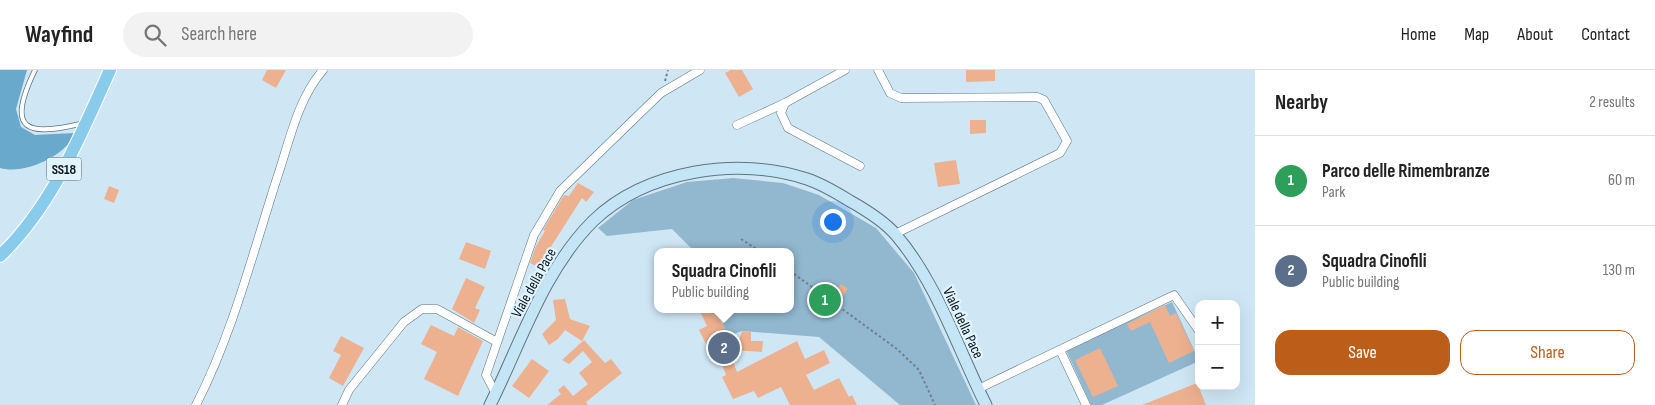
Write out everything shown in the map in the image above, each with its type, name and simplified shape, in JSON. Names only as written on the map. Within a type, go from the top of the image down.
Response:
[{"type":"main road","name":"SS18","points":[[0,256],[28,226],[61,176],[110,70]]},
{"type":"main road","name":"Viale della Pace","points":[[493,400],[548,283],[568,251],[594,221],[620,201],[644,188],[684,175],[728,169],[768,170],[807,179],[839,194],[868,211],[895,234],[922,271],[986,405]]},
{"type":"street","points":[[196,405],[212,373],[230,323],[301,103],[322,70]]},
{"type":"street","points":[[493,400],[486,376],[534,235],[560,191],[662,92],[700,70]]},
{"type":"street","points":[[736,125],[785,103],[845,70]]},
{"type":"street","points":[[878,70],[890,93],[901,98],[1037,97],[1044,100],[1067,141],[1060,153],[895,234]]},
{"type":"street","points":[[785,103],[781,113],[788,128],[860,166]]},
{"type":"street","points":[[978,389],[1174,295],[1195,325]]},
{"type":"street","points":[[342,405],[350,390],[404,322],[422,308],[437,309],[497,342]]},
{"type":"street","points":[[1060,350],[1086,405]]},
{"type":"lane","points":[[35,70],[22,104],[23,122],[28,127],[44,131],[86,123]]},
{"type":"path","points":[[742,239],[755,248]]},
{"type":"path","points":[[794,274],[897,349],[918,370],[935,405]]},
{"type":"shaded area","points":[[0,70],[27,70],[16,109],[21,127],[35,135],[75,133],[63,149],[44,162],[21,169],[0,168]]},
{"type":"shaded area","points":[[733,178],[783,183],[819,195],[876,228],[914,273],[976,405],[900,405],[819,337],[742,331],[728,336],[723,325],[723,313],[794,313],[794,248],[691,248],[672,229],[607,236],[598,228],[633,200],[687,182]]},
{"type":"shaded area","points":[[1172,302],[1195,352],[1195,363],[1102,405],[1091,405],[1066,350]]},
{"type":"building","points":[[267,70],[286,70],[276,88],[262,80]]},
{"type":"building","points":[[731,70],[742,70],[753,89],[739,97],[725,73]]},
{"type":"building","points":[[966,70],[995,70],[995,81],[966,82]]},
{"type":"building","points":[[970,120],[986,120],[986,133],[970,134]]},
{"type":"building","points":[[956,160],[960,184],[938,187],[934,163]]},
{"type":"building","points":[[578,183],[594,192],[586,202],[582,198],[538,267],[530,263],[536,246],[545,231],[543,230],[564,195],[569,196]]},
{"type":"building","points":[[109,186],[119,190],[114,203],[104,199]]},
{"type":"building","points":[[466,242],[491,251],[485,269],[459,259]]},
{"type":"building","points":[[466,278],[485,287],[475,308],[480,310],[474,323],[452,309]]},
{"type":"building","points":[[841,284],[848,289],[839,301],[833,296]]},
{"type":"building","points":[[565,299],[570,319],[590,326],[582,341],[565,330],[558,339],[549,345],[542,334],[556,320],[553,300]]},
{"type":"building","points":[[1165,305],[1170,316],[1176,313],[1194,351],[1169,363],[1150,322],[1131,331],[1127,324]]},
{"type":"building","points":[[701,313],[718,313],[728,336],[707,346],[699,330],[707,326]]},
{"type":"building","points":[[431,325],[454,336],[458,327],[483,341],[458,396],[424,379],[437,352],[421,344]]},
{"type":"building","points":[[742,331],[751,332],[751,341],[763,341],[762,352],[731,350],[732,339],[739,340]]},
{"type":"building","points":[[341,336],[364,348],[343,386],[329,378],[341,355],[333,351]]},
{"type":"building","points":[[584,340],[605,363],[611,359],[622,373],[586,402],[588,405],[547,405],[561,394],[558,390],[564,385],[573,396],[588,384],[579,373],[592,362],[583,351],[569,364],[562,360]]},
{"type":"building","points":[[797,341],[805,359],[824,350],[830,363],[806,375],[814,390],[839,378],[849,397],[852,395],[857,405],[790,405],[781,387],[758,398],[754,391],[733,399],[722,377],[726,375],[721,361],[731,356],[737,372]]},
{"type":"building","points":[[1100,348],[1118,386],[1093,397],[1075,360]]},
{"type":"building","points":[[532,359],[549,371],[529,398],[512,386]]},
{"type":"building","points":[[1195,384],[1195,390],[1200,390],[1206,405],[1142,405]]},
{"type":"place","name":"Parco delle Rimembranze","points":[[825,300]]},
{"type":"place","name":"Squadra Cinofili","points":[[724,348]]}]
